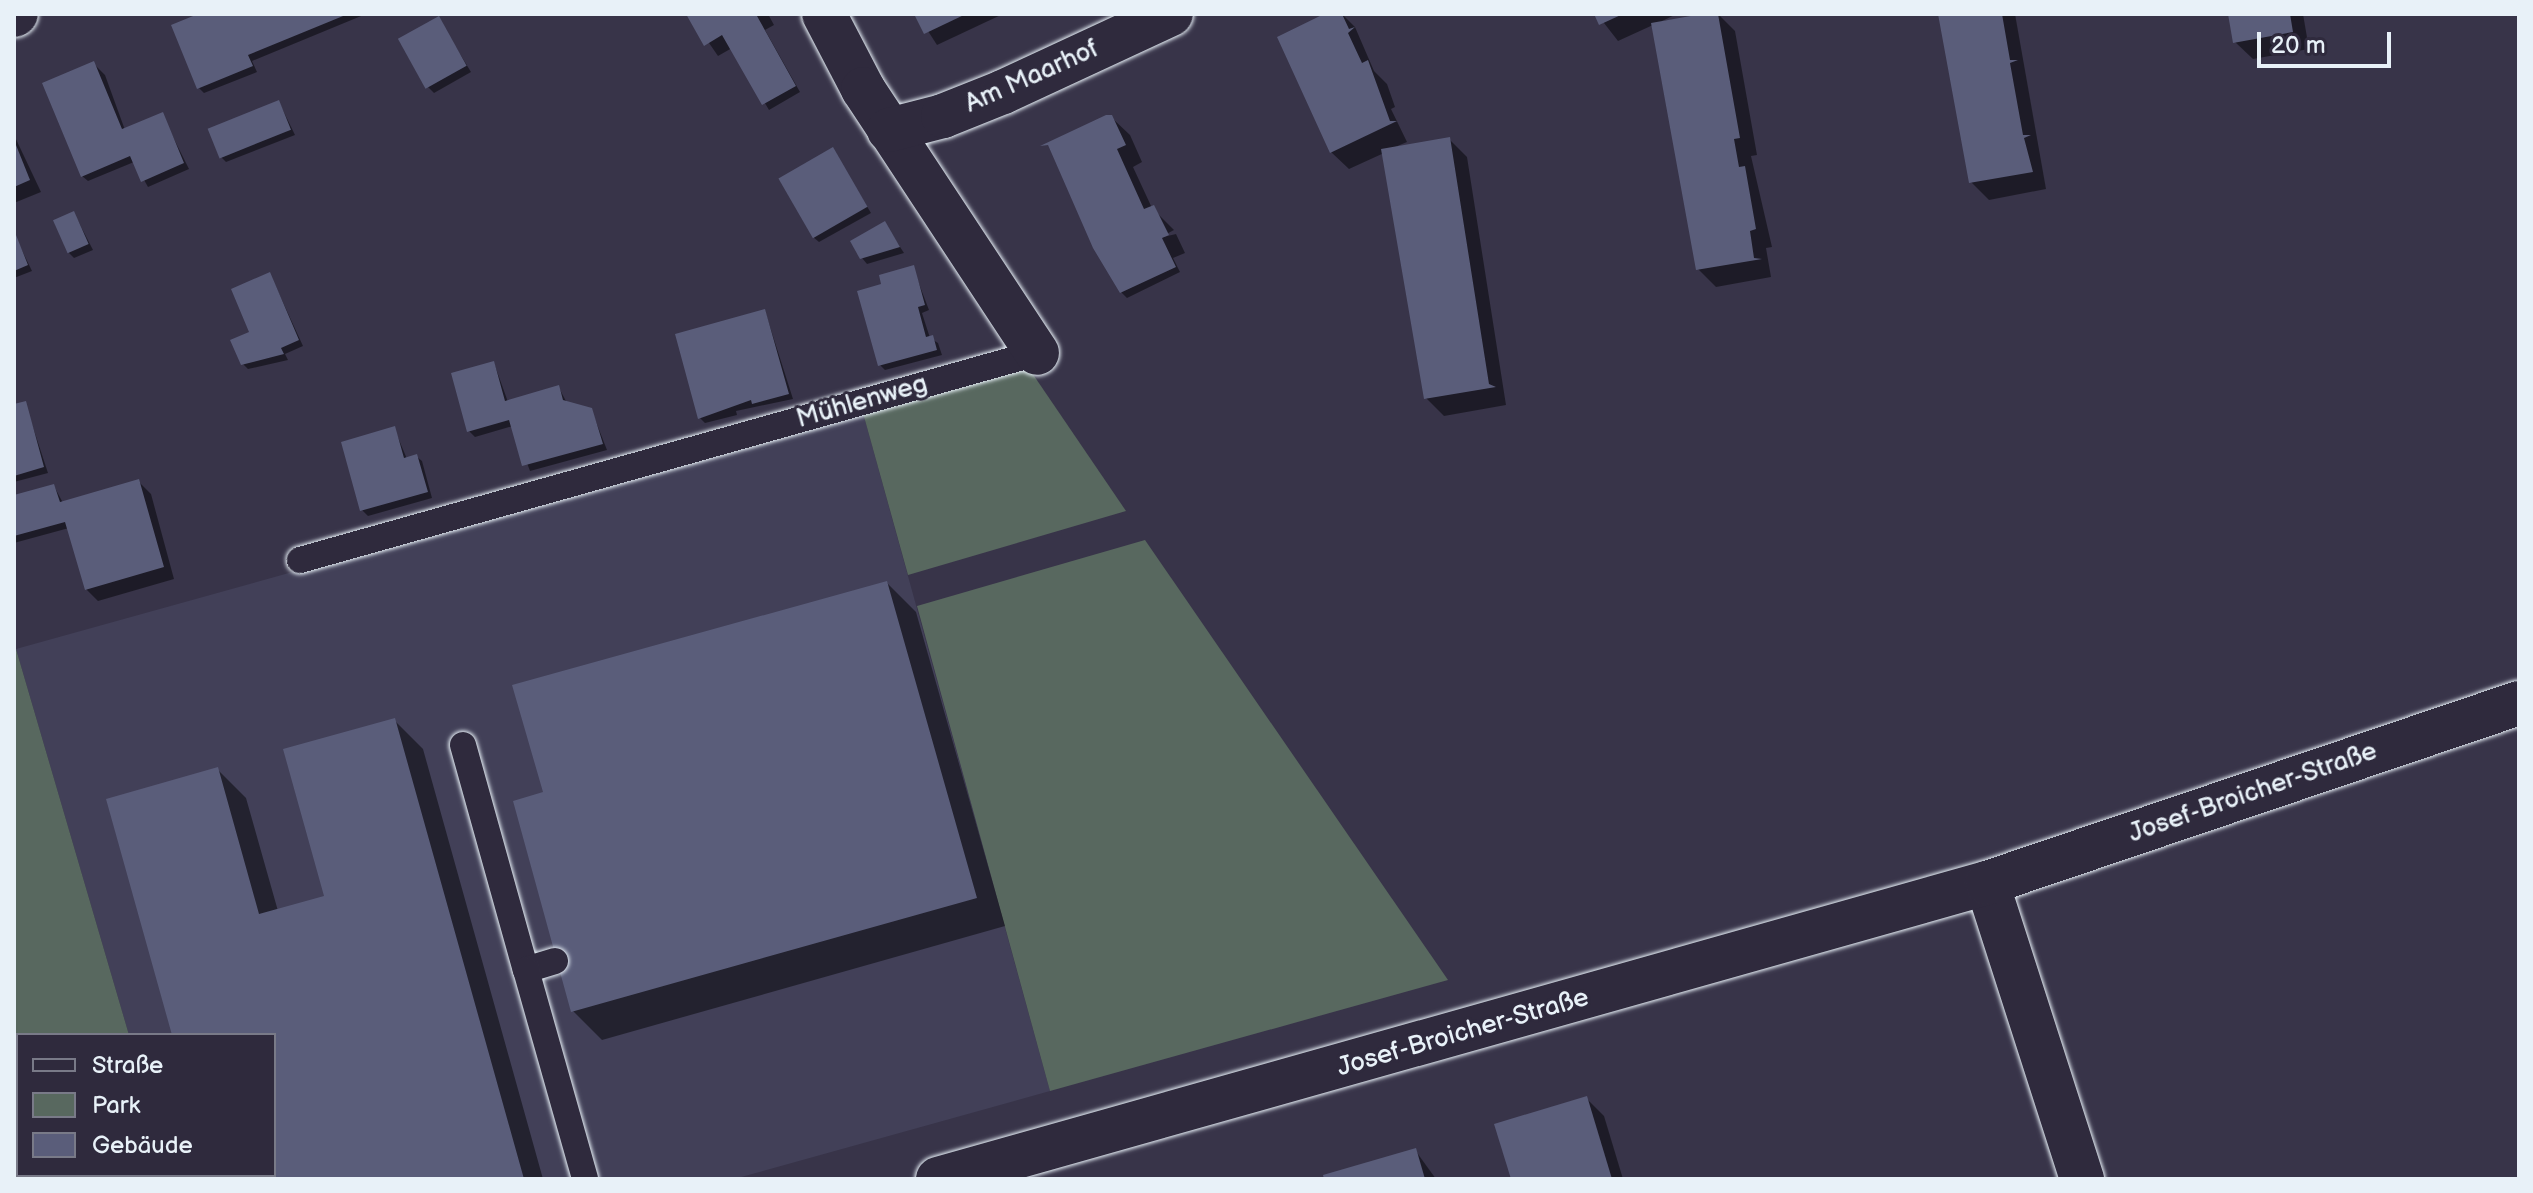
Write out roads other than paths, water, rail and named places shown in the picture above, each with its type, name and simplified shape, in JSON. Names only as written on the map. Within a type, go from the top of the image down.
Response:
[{"type":"street","name":"Mühlenweg","points":[[824,14],[889,130],[1037,353]]},
{"type":"street","name":"Am Maarhof","points":[[889,130],[943,116],[1003,92],[1171,14]]},
{"type":"street","name":"Josef-Broicher-Straße","points":[[938,1179],[1987,883],[2519,703]]},
{"type":"street","points":[[1987,883],[2082,1179]]},
{"type":"lane","name":"Mühlenweg","points":[[300,560],[1037,353]]},
{"type":"lane","points":[[463,745],[585,1179]]},
{"type":"lane","points":[[526,970],[555,961]]}]
